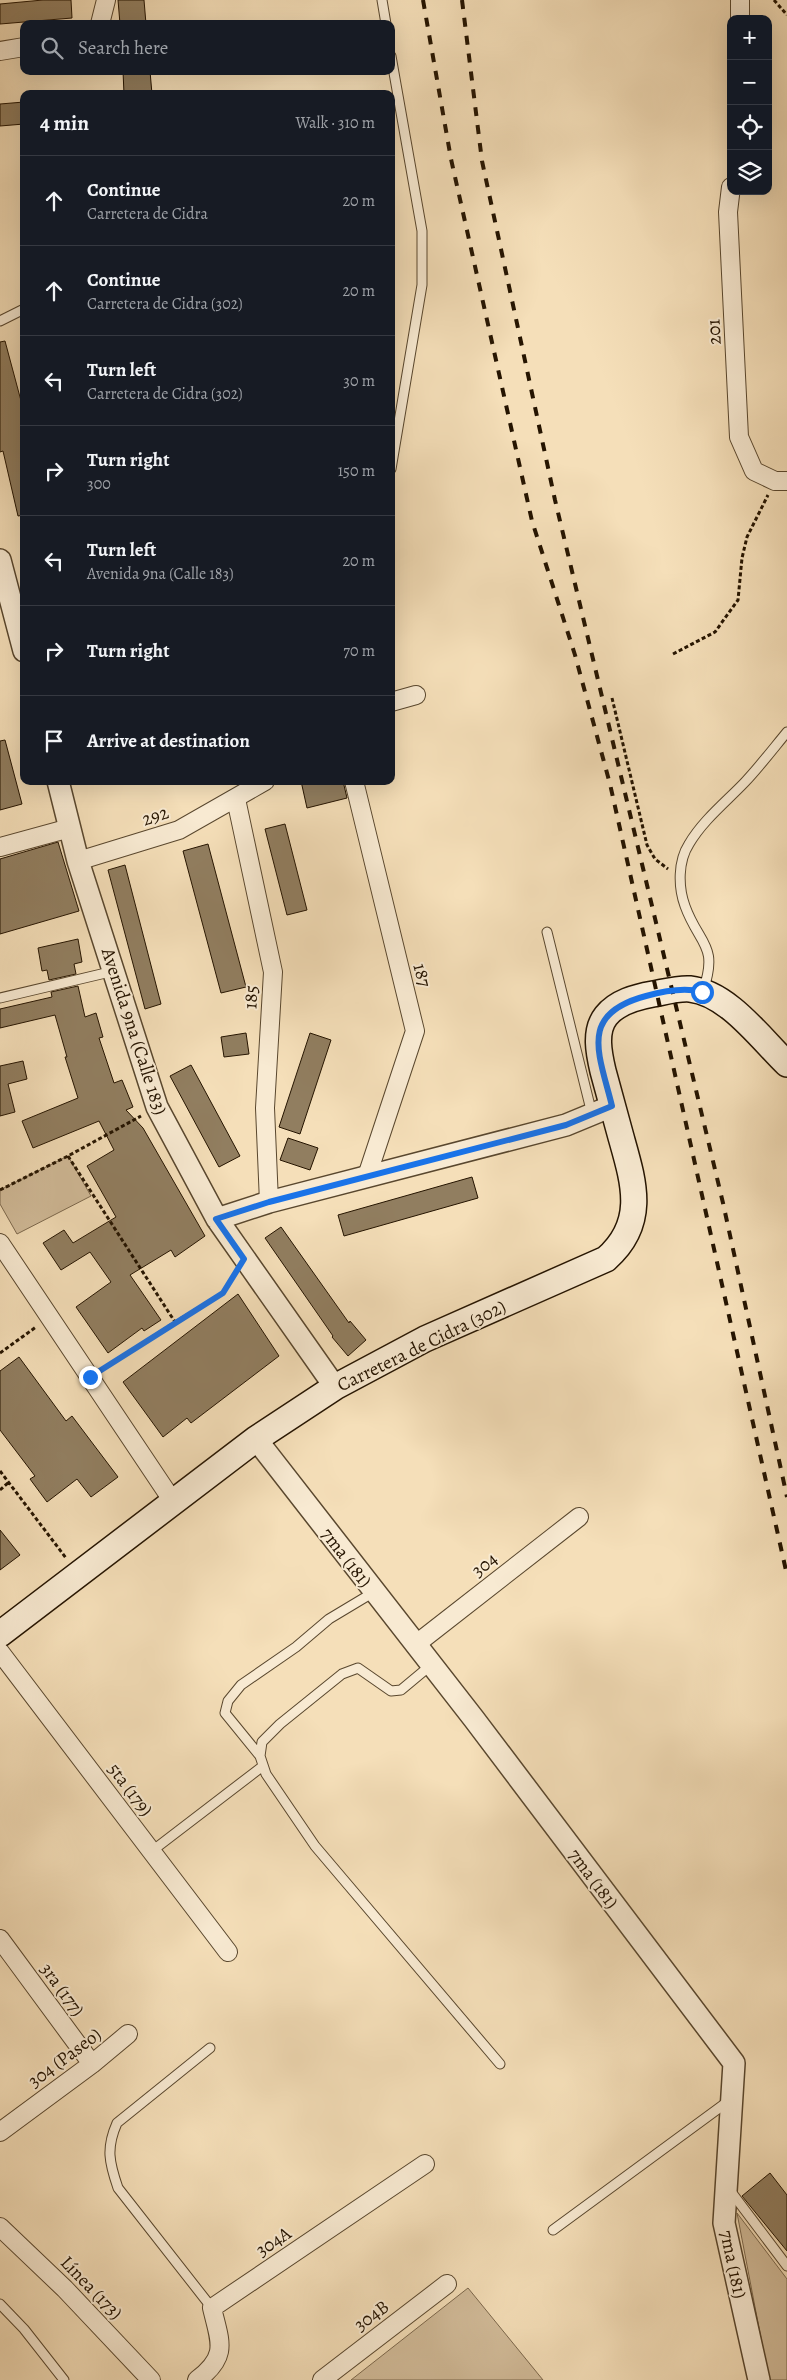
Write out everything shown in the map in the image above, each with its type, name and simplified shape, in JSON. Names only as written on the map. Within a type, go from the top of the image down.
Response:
[{"type":"main road","name":"Carretera de Cidra (302)","points":[[0,1634],[256,1439],[335,1387],[425,1339],[606,1259],[618,1247],[628,1230],[634,1208],[633,1178],[602,1110],[600,1029],[605,1017],[614,1008],[628,1001],[650,995],[689,989],[702,992]]},
{"type":"main road","points":[[702,992],[726,1003],[787,1064]]},
{"type":"street","points":[[101,20],[106,0]]},
{"type":"street","points":[[740,0],[740,15]]},
{"type":"street","points":[[0,51],[20,48]]},
{"type":"street","name":"201","points":[[730,195],[728,212],[739,437],[754,471],[781,481]]},
{"type":"street","points":[[0,560],[20,636]]},
{"type":"street","points":[[395,701],[416,695]]},
{"type":"street","name":"Avenida 9na (Calle 183)","points":[[59,785],[78,861],[115,970],[157,1107],[216,1219],[335,1387]]},
{"type":"street","name":"292","points":[[78,861],[179,830],[259,785]]},
{"type":"street","name":"187","points":[[355,785],[415,1031],[367,1176]]},
{"type":"street","name":"185","points":[[236,799],[273,972],[264,1108],[269,1202]]},
{"type":"street","points":[[0,847],[70,828]]},
{"type":"street","points":[[216,1219],[269,1202],[566,1125],[602,1110]]},
{"type":"street","points":[[0,1243],[174,1503]]},
{"type":"street","name":"7ma (181)","points":[[256,1439],[474,1719],[734,2063],[724,2223],[760,2380]]},
{"type":"street","name":"304","points":[[415,1645],[578,1517]]},
{"type":"street","name":"5ta (179)","points":[[0,1652],[228,1952]]},
{"type":"street","name":"3ra (177)","points":[[0,1939],[92,2064]]},
{"type":"street","name":"304 (Paseo)","points":[[0,2132],[92,2064],[128,2034]]},
{"type":"street","name":"304A","points":[[212,2308],[424,2164]]},
{"type":"street","name":"Línea (173)","points":[[0,2227],[65,2288],[151,2380]]},
{"type":"street","name":"304B","points":[[322,2380],[447,2284]]},
{"type":"street","points":[[197,2380],[210,2370],[221,2348],[212,2308]]},
{"type":"lane","points":[[382,0],[385,20]]},
{"type":"lane","points":[[394,75],[422,231],[422,285],[395,445]]},
{"type":"lane","points":[[0,321],[20,312]]},
{"type":"lane","points":[[702,992],[708,976],[710,957],[705,941],[685,907],[680,874],[683,858],[689,843],[787,732]]},
{"type":"lane","points":[[547,932],[602,1110]]},
{"type":"lane","points":[[0,998],[115,970]]},
{"type":"lane","points":[[374,1592],[329,1619],[296,1647],[241,1685],[228,1701],[225,1713],[260,1756],[266,1774],[315,1846],[500,2064]]},
{"type":"lane","points":[[260,1756],[262,1742],[280,1724],[342,1674],[358,1668],[391,1691],[401,1690],[431,1665]]},
{"type":"lane","points":[[152,1851],[263,1766]]},
{"type":"lane","points":[[210,2048],[117,2123],[110,2140],[110,2165],[118,2188],[212,2308]]},
{"type":"lane","points":[[553,2230],[732,2098]]},
{"type":"lane","points":[[726,2185],[787,2266]]},
{"type":"lane","points":[[0,2304],[24,2329],[64,2380]]},
{"type":"path","points":[[774,0],[787,15]]},
{"type":"path","points":[[673,654],[714,632],[738,600],[742,558],[747,537],[781,481]]},
{"type":"path","points":[[612,698],[647,845],[655,859],[680,874]]},
{"type":"path","points":[[0,1190],[68,1156],[157,1107]]},
{"type":"path","points":[[68,1156],[175,1322]]},
{"type":"path","points":[[90,1377],[223,1293],[244,1259]]},
{"type":"path","points":[[0,1353],[50,1317]]},
{"type":"path","points":[[0,1471],[78,1574]]},
{"type":"path","points":[[0,1490],[9,1482]]},
{"type":"shaded area","points":[[68,1156],[91,1196],[17,1234],[0,1204],[0,1190]]},
{"type":"shaded area","points":[[737,2213],[787,2279],[787,2380],[769,2380]]},
{"type":"shaded area","points":[[468,2288],[543,2380],[351,2380]]},
{"type":"building","points":[[43,0],[71,0],[72,18],[20,20],[20,22],[0,24],[0,4]]},
{"type":"building","points":[[118,0],[144,0],[146,20],[120,20]]},
{"type":"building","points":[[123,75],[150,75],[152,90],[124,90]]},
{"type":"building","points":[[20,102],[20,124],[0,126],[0,104]]},
{"type":"building","points":[[5,341],[20,397],[20,516],[18,516],[3,451],[0,452],[0,342]]},
{"type":"building","points":[[5,740],[22,804],[0,810],[0,741]]},
{"type":"building","points":[[302,785],[344,785],[347,798],[307,808]]},
{"type":"building","points":[[285,824],[307,910],[287,915],[265,829]]},
{"type":"building","points":[[58,842],[79,911],[0,934],[0,859]]},
{"type":"building","points":[[208,844],[246,987],[221,993],[183,851]]},
{"type":"building","points":[[125,865],[161,1004],[145,1009],[108,870]]},
{"type":"building","points":[[78,939],[82,962],[74,964],[76,974],[49,980],[47,970],[42,971],[38,948]]},
{"type":"building","points":[[78,986],[85,1017],[96,1013],[103,1037],[99,1038],[114,1083],[122,1080],[133,1107],[126,1110],[143,1128],[205,1236],[175,1257],[171,1250],[130,1275],[161,1320],[144,1331],[142,1328],[108,1353],[76,1307],[111,1282],[90,1252],[61,1270],[43,1243],[64,1230],[73,1243],[116,1217],[87,1166],[114,1150],[99,1121],[33,1148],[22,1121],[78,1098],[65,1057],[67,1057],[55,1015],[0,1028],[0,1009],[52,997],[51,992]]},
{"type":"building","points":[[246,1033],[249,1054],[224,1057],[221,1037]]},
{"type":"building","points":[[310,1033],[331,1040],[300,1134],[279,1127]]},
{"type":"building","points":[[23,1061],[27,1079],[8,1084],[15,1112],[0,1116],[0,1066]]},
{"type":"building","points":[[191,1065],[240,1156],[219,1167],[170,1076]]},
{"type":"building","points":[[288,1138],[318,1148],[310,1170],[280,1160]]},
{"type":"building","points":[[472,1177],[478,1198],[344,1236],[338,1215]]},
{"type":"building","points":[[281,1227],[349,1323],[350,1321],[366,1340],[348,1356],[332,1337],[265,1238]]},
{"type":"building","points":[[238,1294],[279,1356],[191,1423],[187,1418],[163,1437],[123,1382]]},
{"type":"building","points":[[19,1357],[66,1421],[72,1416],[118,1477],[91,1497],[77,1479],[47,1502],[30,1479],[35,1476],[0,1430],[0,1371]]},
{"type":"building","points":[[0,1530],[20,1555],[0,1570]]},
{"type":"building","points":[[770,2173],[787,2195],[787,2251],[742,2196]]},
{"type":"railway","points":[[423,0],[451,159],[532,521],[575,655],[610,784],[787,1575]]},
{"type":"railway","points":[[462,0],[482,161],[555,500],[723,1203],[787,1497]]},
{"type":"route","points":[[90,1377],[223,1293],[244,1259],[216,1219],[269,1202],[566,1125],[612,1106],[599,1045],[600,1029],[605,1017],[614,1008],[628,1001],[650,995],[689,989],[702,992]]}]
